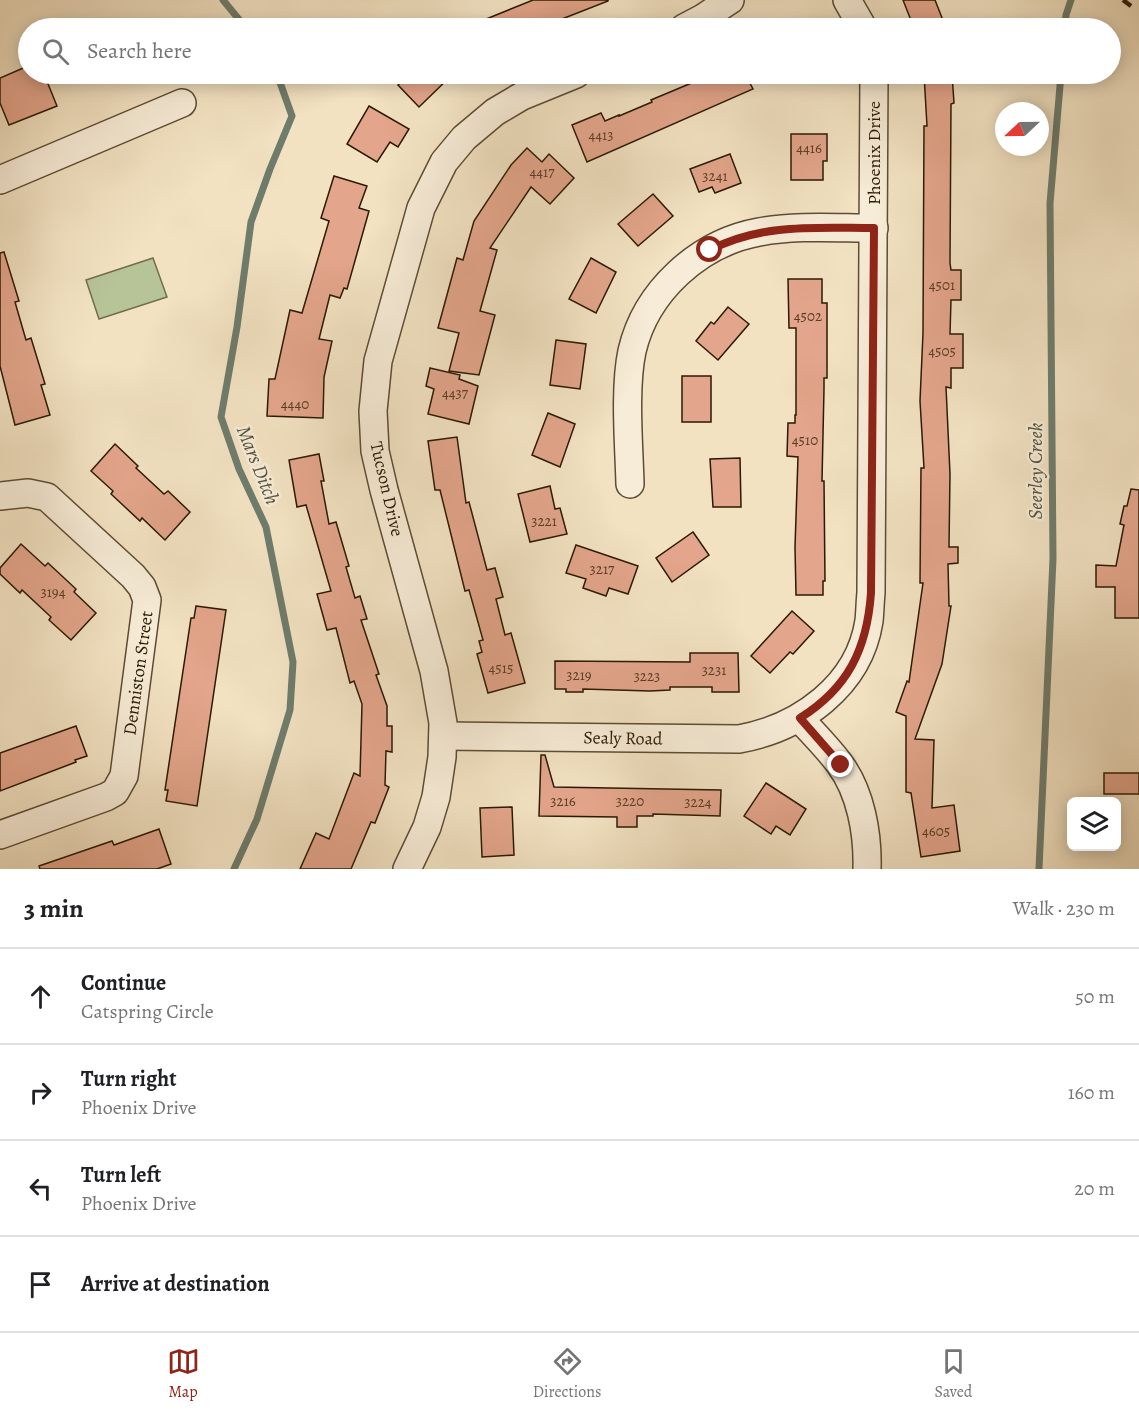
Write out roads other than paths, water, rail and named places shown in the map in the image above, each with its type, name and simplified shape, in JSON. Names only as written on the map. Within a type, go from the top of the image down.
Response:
[{"type":"street","points":[[703,18],[730,0]]},
{"type":"street","points":[[847,0],[857,18]]},
{"type":"street","name":"Tucson Drive","points":[[407,869],[427,827],[436,797],[443,736],[434,671],[375,451],[373,411],[378,361],[421,208],[444,162],[464,138],[495,112],[522,96],[551,84]]},
{"type":"street","name":"Phoenix Drive","points":[[800,718],[825,699],[844,677],[860,651],[869,622],[874,84]]},
{"type":"street","points":[[0,180],[182,103]]},
{"type":"street","points":[[630,484],[629,381],[632,351],[647,314],[670,281],[710,250],[747,234],[788,229],[874,228]]},
{"type":"street","name":"Denniston Street","points":[[0,496],[27,493],[47,498],[133,576],[145,592],[147,610],[124,776],[114,792],[106,797],[0,835]]},
{"type":"street","points":[[800,718],[841,765],[853,787],[867,840],[867,869]]},
{"type":"street","name":"Sealy Road","points":[[443,736],[739,739],[770,731],[800,718]]},
{"type":"waterway","name":"Mars Ditch","points":[[223,0],[238,18]]},
{"type":"waterway","name":"Seerley Creek","points":[[1066,18],[1071,0]]},
{"type":"waterway","name":"Mars Ditch","points":[[234,869],[257,819],[290,710],[293,662],[266,527],[239,469],[221,417],[237,327],[251,222],[292,116],[281,84]]},
{"type":"waterway","name":"Seerley Creek","points":[[1039,869],[1053,559],[1050,203],[1060,84]]},
{"type":"railway","points":[[1123,0],[1139,12]]}]
